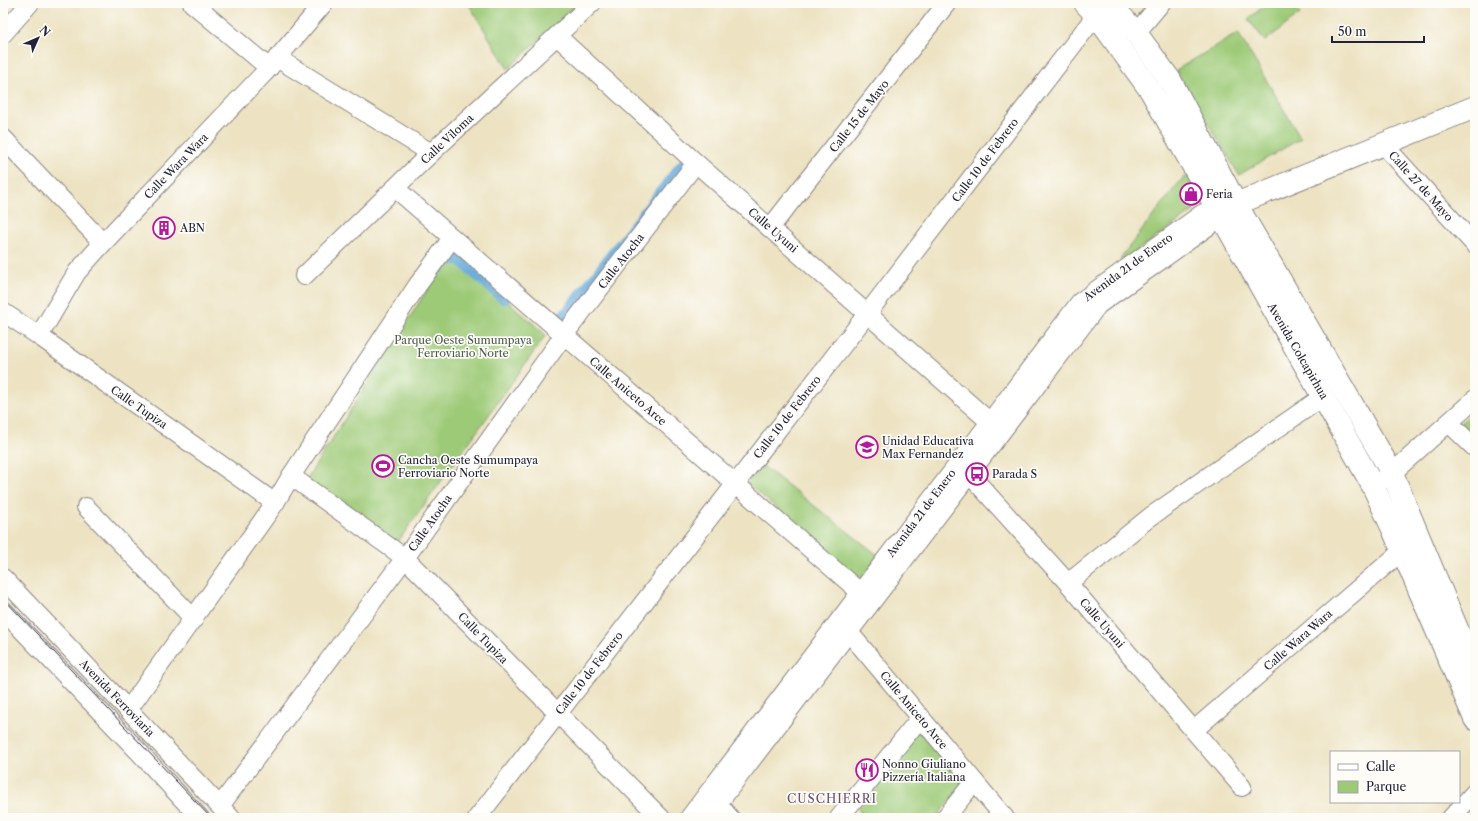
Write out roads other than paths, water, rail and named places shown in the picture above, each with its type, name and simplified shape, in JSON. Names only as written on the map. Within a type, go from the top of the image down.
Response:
[{"type":"main road","name":"Avenida Colcapirhua","points":[[1097,7],[1136,33],[1170,80],[1228,209],[1324,396],[1373,486],[1475,720]]},
{"type":"main road","name":"Avenida Colcapirhua","points":[[1097,7],[1228,209],[1392,473],[1475,672]]},
{"type":"main road","name":"Avenida 21 de Enero","points":[[1228,209],[1475,107]]},
{"type":"street","points":[[3,34],[30,3]]},
{"type":"street","points":[[192,3],[273,63],[431,154]]},
{"type":"street","name":"Calle Wara Wara","points":[[39,336],[77,272],[273,63],[324,3]]},
{"type":"street","name":"Calle Viloma","points":[[304,276],[395,188],[592,3]]},
{"type":"street","name":"Calle 15 de Mayo","points":[[770,228],[947,3]]},
{"type":"street","points":[[1136,33],[1161,3]]},
{"type":"street","name":"Calle 10 de Febrero","points":[[477,818],[867,314],[1097,7]]},
{"type":"street","name":"Calle Uyuni","points":[[557,36],[696,163],[990,422]]},
{"type":"street","points":[[3,138],[103,243]]},
{"type":"street","name":"Calle 27 de Mayo","points":[[1384,144],[1475,245]]},
{"type":"street","name":"Calle Atocha","points":[[226,812],[564,335],[696,163]]},
{"type":"street","name":"Calle Aniceto Arce","points":[[395,188],[861,593]]},
{"type":"street","name":"Avenida 21 de Enero","points":[[713,811],[845,626],[964,469],[990,422],[1080,302],[1203,213],[1228,209]]},
{"type":"street","name":"Avenida 21 de Enero","points":[[689,818],[845,626],[861,593],[1098,305],[1210,225],[1228,209]]},
{"type":"street","points":[[128,710],[275,503],[291,476],[417,286],[452,238]]},
{"type":"street","name":"Calle Tupiza","points":[[3,312],[275,503]]},
{"type":"street","points":[[1068,583],[1150,517],[1324,396]]},
{"type":"street","points":[[1373,486],[1392,473],[1475,399]]},
{"type":"street","points":[[1449,423],[1475,448]]},
{"type":"street","name":"Calle Uyuni","points":[[964,469],[1068,583],[1242,787]]},
{"type":"street","name":"Calle Tupiza","points":[[291,476],[405,558],[661,818]]},
{"type":"street","points":[[86,507],[194,619]]},
{"type":"street","name":"Calle Wara Wara","points":[[1194,730],[1402,551]]},
{"type":"street","name":"Avenida Ferroviaria","points":[[3,578],[226,812]]},
{"type":"street","name":"Avenida Ferroviaria","points":[[3,610],[200,818]]},
{"type":"street","name":"Calle Aniceto Arce","points":[[845,626],[1005,818]]},
{"type":"street","points":[[848,815],[920,717]]},
{"type":"street","points":[[945,818],[974,782]]},
{"type":"street","points":[[1452,818],[1475,792]]},
{"type":"street","points":[[713,811],[730,818]]},
{"type":"waterway","points":[[543,312],[551,317],[560,318],[570,310],[683,165]]},
{"type":"waterway","points":[[434,271],[447,259],[459,258],[504,298]]},
{"type":"tram line","points":[[3,598],[211,818]]},
{"type":"place","name":"Feria","points":[[1191,194]]},
{"type":"place","name":"ABN","points":[[164,228]]},
{"type":"place","name":"Unidad Educativa Max Fernandez","points":[[867,447]]},
{"type":"place","name":"Cancha Oeste Sumumpaya Ferroviario Norte","points":[[383,466]]},
{"type":"place","name":"Parada S","points":[[977,474]]},
{"type":"place","name":"Nonno Giuliano Pizzería Italiana","points":[[867,770]]},
{"type":"district","name":"CUSCHIERRI","points":[[832,798]]},
{"type":"park label","name":"Parque Oeste Sumumpaya Ferroviario Norte","points":[[463,346]]}]
